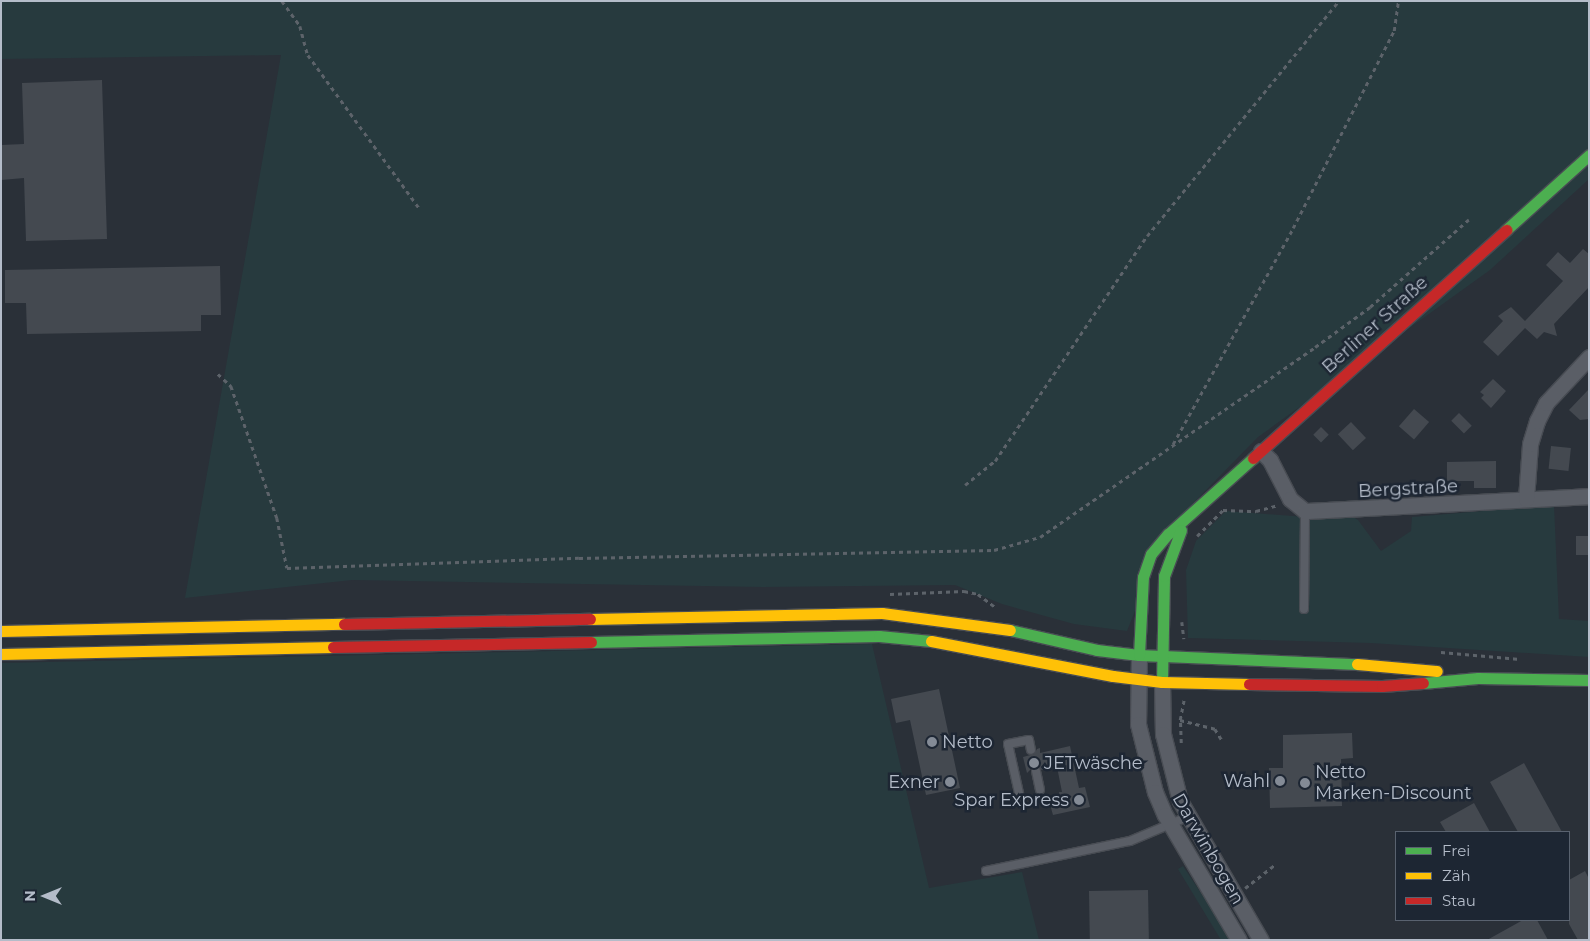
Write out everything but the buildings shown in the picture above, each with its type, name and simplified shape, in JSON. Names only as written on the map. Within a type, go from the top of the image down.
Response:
[{"type":"main road","name":"Berliner Straße","points":[[1139,655],[1146,565],[1168,534],[1185,521],[1589,155]]},
{"type":"main road","name":"Berliner Straße","points":[[1162,682],[1164,576],[1168,558],[1185,521]]},
{"type":"main road","points":[[1,631],[882,614],[987,625],[1097,650],[1163,658],[1381,666],[1478,678]]},
{"type":"main road","points":[[1,654],[879,636],[946,642],[1138,680],[1162,682],[1382,686],[1478,678],[1589,680]]},
{"type":"street","points":[[1526,499],[1530,444],[1536,421],[1546,403],[1589,356]]},
{"type":"street","points":[[1261,451],[1270,460],[1290,499],[1305,511]]},
{"type":"street","name":"Bergstraße","points":[[1305,511],[1589,496]]},
{"type":"street","name":"Darwinbogen","points":[[1139,655],[1138,680],[1141,745],[1155,792],[1171,826],[1239,940]]},
{"type":"street","name":"Darwinbogen","points":[[1162,682],[1166,758],[1188,817],[1261,940]]},
{"type":"lane","points":[[1304,609],[1305,511]]},
{"type":"lane","points":[[1021,802],[1008,744],[1029,740],[1031,750]]},
{"type":"lane","points":[[1036,771],[1040,790]]},
{"type":"lane","points":[[986,871],[1130,841],[1171,826],[1188,817]]},
{"type":"path","points":[[282,1],[300,26],[308,55],[420,209]]},
{"type":"path","points":[[965,485],[994,461],[1148,236],[1339,1]]},
{"type":"path","points":[[1173,445],[1293,228],[1394,30],[1398,1]]},
{"type":"path","points":[[218,374],[231,386],[277,518],[287,568],[579,558],[994,550],[1040,537],[1173,445],[1370,307],[1470,219]]},
{"type":"path","points":[[1223,510],[1256,511],[1290,499]]},
{"type":"path","points":[[1194,540],[1228,504]]},
{"type":"path","points":[[1180,614],[1185,659]]},
{"type":"path","points":[[1183,752],[1180,720],[1185,683]]},
{"type":"path","points":[[1180,720],[1215,729],[1222,740]]},
{"type":"path","points":[[1244,889],[1274,865]]},
{"type":"path","points":[[1239,881],[1249,898]]},
{"type":"green space","points":[[1,1],[1589,1],[1589,179],[1490,270],[1258,437],[1167,530],[1127,631],[1074,624],[1002,604],[955,585],[763,587],[352,580],[185,598],[281,55],[1,59]]},
{"type":"green space","points":[[1554,505],[1559,619],[1589,621],[1589,657],[1371,643],[1188,638],[1186,570],[1196,541],[1226,511],[1319,518],[1340,514],[1350,515],[1358,520],[1381,551],[1411,531],[1412,517]]},
{"type":"green space","points":[[872,644],[929,888],[1022,872],[1039,940],[1,940],[1,663]]},
{"type":"green space","points":[[1183,866],[1230,940],[1221,940],[1178,869]]},
{"type":"traffic: fast","points":[[1506,230],[1589,155]]},
{"type":"traffic: fast","points":[[1139,655],[1143,577],[1151,554],[1168,534],[1253,458]]},
{"type":"traffic: fast","points":[[1162,682],[1164,576],[1181,530]]},
{"type":"traffic: fast","points":[[1010,630],[1097,650],[1139,655],[1357,664]]},
{"type":"traffic: fast","points":[[591,642],[879,636],[931,641]]},
{"type":"traffic: fast","points":[[1423,683],[1478,678],[1589,680]]},
{"type":"traffic: slow","points":[[590,619],[882,613],[1010,630]]},
{"type":"traffic: slow","points":[[1,631],[344,624]]},
{"type":"traffic: slow","points":[[931,641],[1113,676],[1162,682],[1249,684]]},
{"type":"traffic: slow","points":[[1,654],[333,647]]},
{"type":"traffic: slow","points":[[1357,664],[1437,671]]},
{"type":"traffic: jam","points":[[1253,458],[1506,230]]},
{"type":"traffic: jam","points":[[344,624],[590,619]]},
{"type":"traffic: jam","points":[[333,647],[591,642]]},
{"type":"traffic: jam","points":[[1249,684],[1382,686],[1423,683]]},
{"type":"place","name":"Netto","points":[[932,742]]},
{"type":"place","name":"JETwäsche","points":[[1034,763]]},
{"type":"place","name":"Wahl","points":[[1280,781]]},
{"type":"place","name":"Exner","points":[[950,782]]},
{"type":"place","name":"Netto Marken-Discount","points":[[1305,783]]},
{"type":"place","name":"Spar Express","points":[[1079,800]]}]
